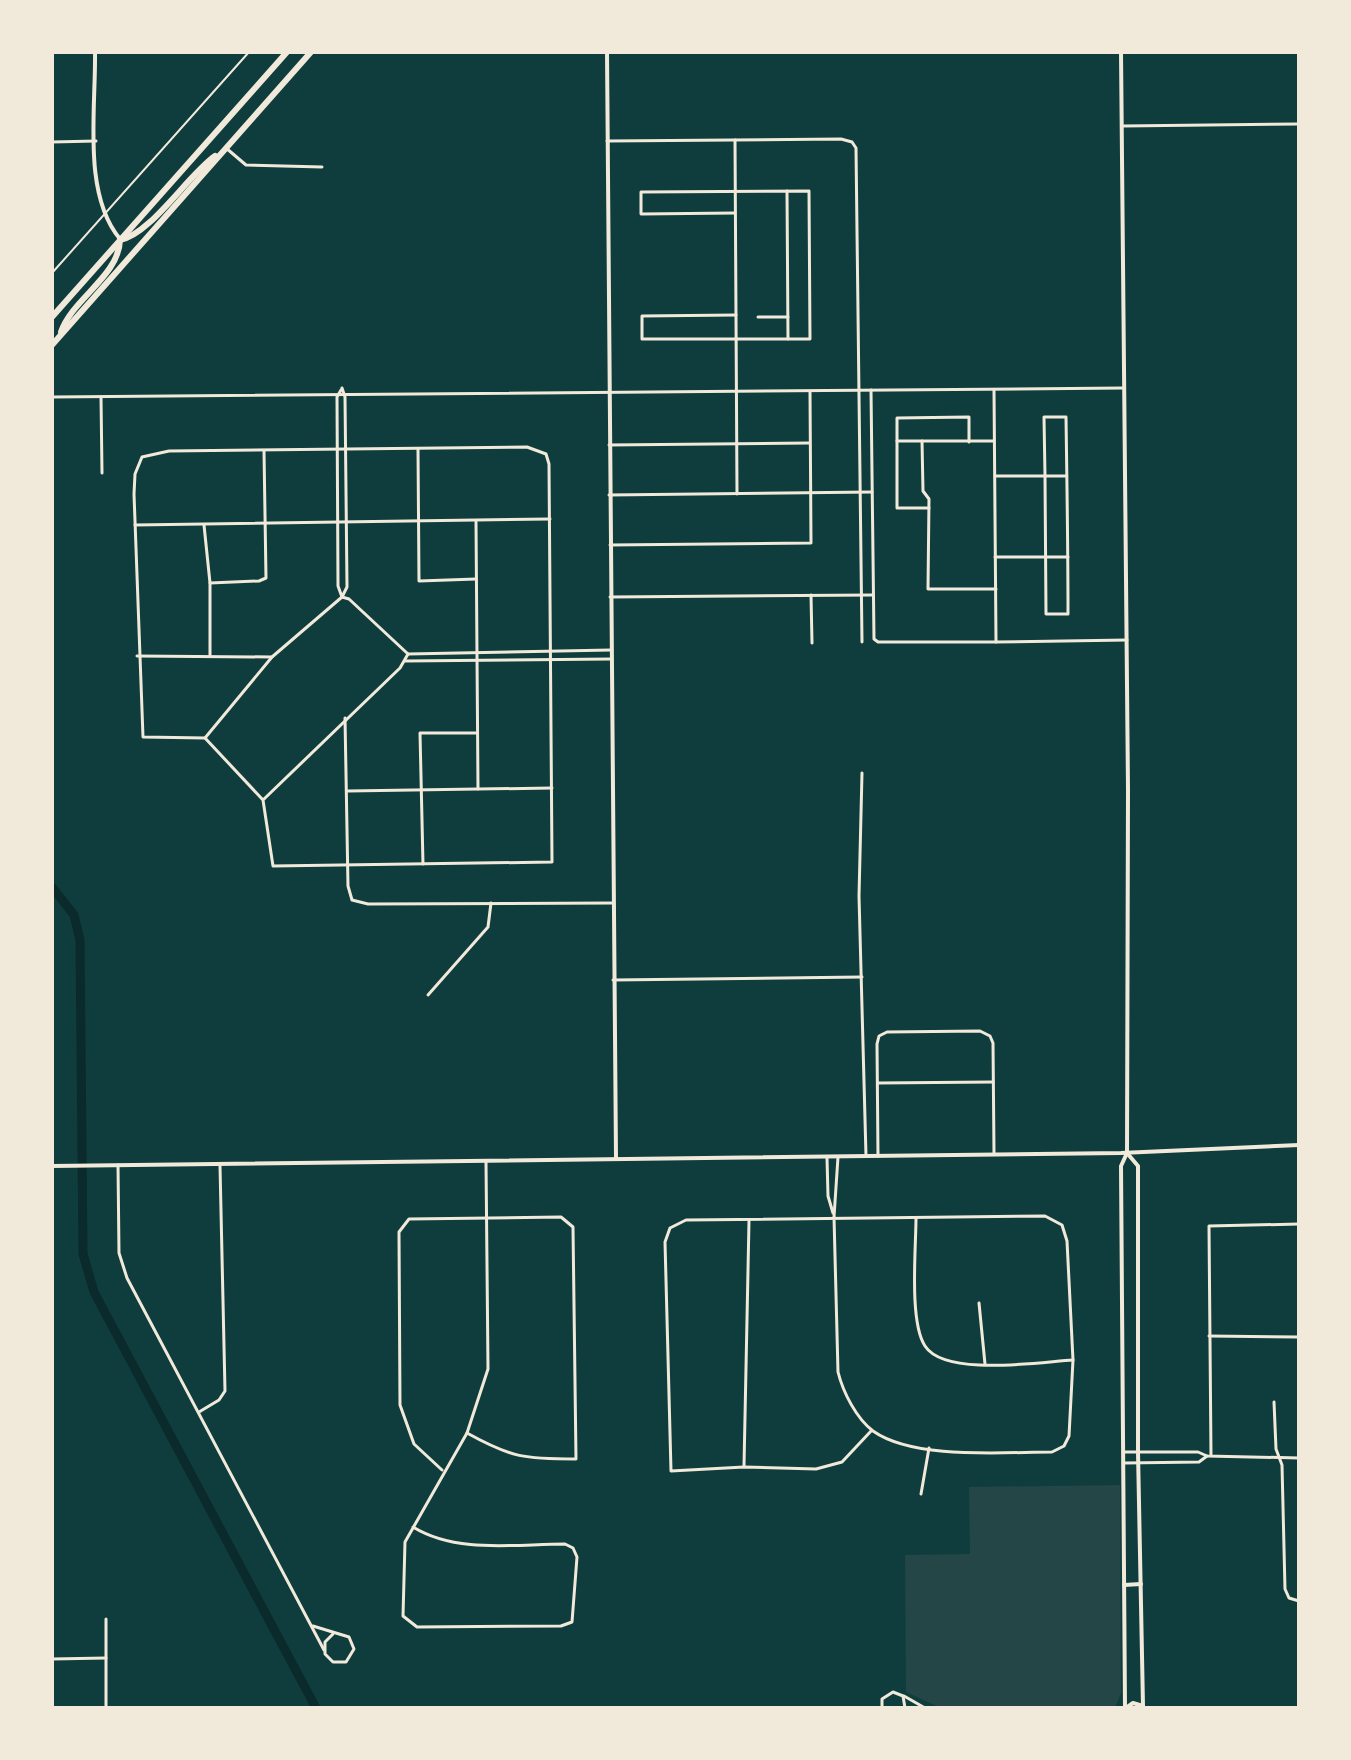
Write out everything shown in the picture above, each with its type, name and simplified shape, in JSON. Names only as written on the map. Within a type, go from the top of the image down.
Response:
[{"type":"highway","points":[[52,317],[287,52]]},
{"type":"highway","points":[[52,345],[311,52]]},
{"type":"highway","points":[[120,240],[141,231],[183,184],[226,148]]},
{"type":"highway","points":[[60,335],[67,316],[117,257],[120,240]]},
{"type":"street","points":[[95,52],[97,193],[104,216],[120,240]]},
{"type":"street","points":[[607,52],[616,1159]]},
{"type":"street","points":[[1121,52],[1127,640],[1127,1153],[1121,1166],[1125,1708]]},
{"type":"street","points":[[1121,126],[1299,124]]},
{"type":"street","points":[[607,141],[841,139],[852,142],[856,148],[862,642]]},
{"type":"street","points":[[735,140],[737,494]]},
{"type":"street","points":[[52,142],[96,141]]},
{"type":"street","points":[[226,148],[246,165],[322,167]]},
{"type":"street","points":[[787,191],[788,339]]},
{"type":"street","points":[[735,213],[641,214],[641,192],[809,191],[810,339],[642,339],[642,316],[736,315]]},
{"type":"street","points":[[758,317],[788,317]]},
{"type":"street","points":[[205,738],[272,657],[342,597],[347,587],[345,397],[342,388],[337,397],[338,586],[342,597]]},
{"type":"street","points":[[52,397],[345,397],[1125,388]]},
{"type":"street","points":[[610,545],[811,543],[810,390]]},
{"type":"street","points":[[871,390],[874,639],[878,642],[1127,640]]},
{"type":"street","points":[[994,390],[996,642]]},
{"type":"street","points":[[101,397],[102,473]]},
{"type":"street","points":[[929,508],[897,508],[897,418],[969,417],[969,442]]},
{"type":"street","points":[[1044,417],[1066,417],[1068,614],[1046,614],[1045,476],[1044,417]]},
{"type":"street","points":[[897,441],[994,441]]},
{"type":"street","points":[[922,441],[923,491],[929,499],[928,589],[996,589]]},
{"type":"street","points":[[609,445],[810,443]]},
{"type":"street","points":[[527,447],[542,450],[549,464],[552,862],[273,866],[263,800],[205,738],[143,737],[137,656],[134,484],[142,457],[169,451],[264,450],[527,447]]},
{"type":"street","points":[[418,448],[419,581],[476,579]]},
{"type":"street","points":[[210,583],[264,580],[264,450]]},
{"type":"street","points":[[995,476],[1067,476]]},
{"type":"street","points":[[609,495],[872,492]]},
{"type":"street","points":[[135,525],[550,519]]},
{"type":"street","points":[[476,522],[478,789]]},
{"type":"street","points":[[204,525],[210,583],[210,656]]},
{"type":"street","points":[[995,557],[1068,557]]},
{"type":"street","points":[[811,595],[812,643]]},
{"type":"street","points":[[610,597],[873,595]]},
{"type":"street","points":[[342,597],[349,599],[408,654],[611,650]]},
{"type":"street","points":[[263,800],[405,661],[408,654]]},
{"type":"street","points":[[137,656],[272,657]]},
{"type":"street","points":[[405,661],[611,659]]},
{"type":"street","points":[[345,718],[347,865],[352,900],[368,904],[613,903]]},
{"type":"street","points":[[423,864],[420,733],[478,733]]},
{"type":"street","points":[[862,773],[859,896],[866,1156]]},
{"type":"street","points":[[346,791],[552,788]]},
{"type":"street","points":[[428,995],[488,927],[491,903]]},
{"type":"street","points":[[613,980],[863,977]]},
{"type":"street","points":[[878,1156],[880,1035],[980,1031],[987,1033],[993,1043],[994,1154]]},
{"type":"street","points":[[878,1083],[993,1082]]},
{"type":"street","points":[[52,1166],[1127,1153],[1299,1145]]},
{"type":"street","points":[[1125,1708],[1133,1703],[1144,1707],[1138,1463],[1138,1166],[1127,1153]]},
{"type":"street","points":[[827,1156],[828,1196],[834,1217]]},
{"type":"street","points":[[838,1156],[834,1217],[838,1372],[843,1392],[872,1430],[900,1441],[949,1453],[1052,1452],[1064,1446],[1069,1436],[1073,1360],[1067,1241],[1062,1225],[1045,1216],[834,1217],[749,1221],[686,1220],[670,1228],[665,1242],[671,1471],[744,1467],[816,1469],[842,1462],[872,1430]]},
{"type":"street","points":[[413,1527],[432,1539],[451,1544],[565,1544],[573,1548],[577,1557],[572,1622],[561,1626],[417,1627],[403,1616],[404,1551],[413,1527],[442,1471],[467,1433],[488,1369],[486,1160]]},
{"type":"street","points":[[199,1412],[219,1400],[225,1391],[219,1163]]},
{"type":"street","points":[[118,1165],[119,1245],[124,1271],[324,1650],[333,1662],[346,1662],[352,1656],[354,1649],[349,1637],[313,1626]]},
{"type":"street","points":[[442,1471],[414,1444],[400,1405],[399,1232],[402,1224],[409,1219],[561,1217],[573,1227],[576,1459],[523,1459],[503,1453],[467,1433]]},
{"type":"street","points":[[916,1218],[918,1325],[924,1345],[936,1357],[959,1364],[1073,1360]]},
{"type":"street","points":[[744,1467],[749,1221]]},
{"type":"street","points":[[1209,1455],[1209,1226],[1299,1224]]},
{"type":"street","points":[[979,1303],[985,1364]]},
{"type":"street","points":[[1209,1336],[1299,1337]]},
{"type":"street","points":[[1274,1402],[1276,1449],[1281,1459],[1285,1589],[1289,1598],[1299,1601]]},
{"type":"street","points":[[921,1494],[929,1448]]},
{"type":"street","points":[[1123,1452],[1198,1452],[1299,1458]]},
{"type":"street","points":[[1123,1463],[1199,1462],[1209,1455]]},
{"type":"street","points":[[1124,1585],[1141,1584]]},
{"type":"street","points":[[106,1619],[106,1708]]},
{"type":"street","points":[[324,1650],[325,1642],[333,1634]]},
{"type":"street","points":[[52,1659],[106,1658]]},
{"type":"street","points":[[876,1708],[882,1705],[890,1692],[925,1708]]},
{"type":"street","points":[[903,1696],[905,1708]]},
{"type":"lane","points":[[52,273],[249,52]]},
{"type":"shaded area","points":[[1120,1485],[1121,1693],[1115,1708],[941,1708],[906,1692],[905,1555],[970,1554],[969,1487]]},
{"type":"waterway","points":[[52,887],[74,915],[80,940],[83,1254],[94,1292],[316,1708]]}]
